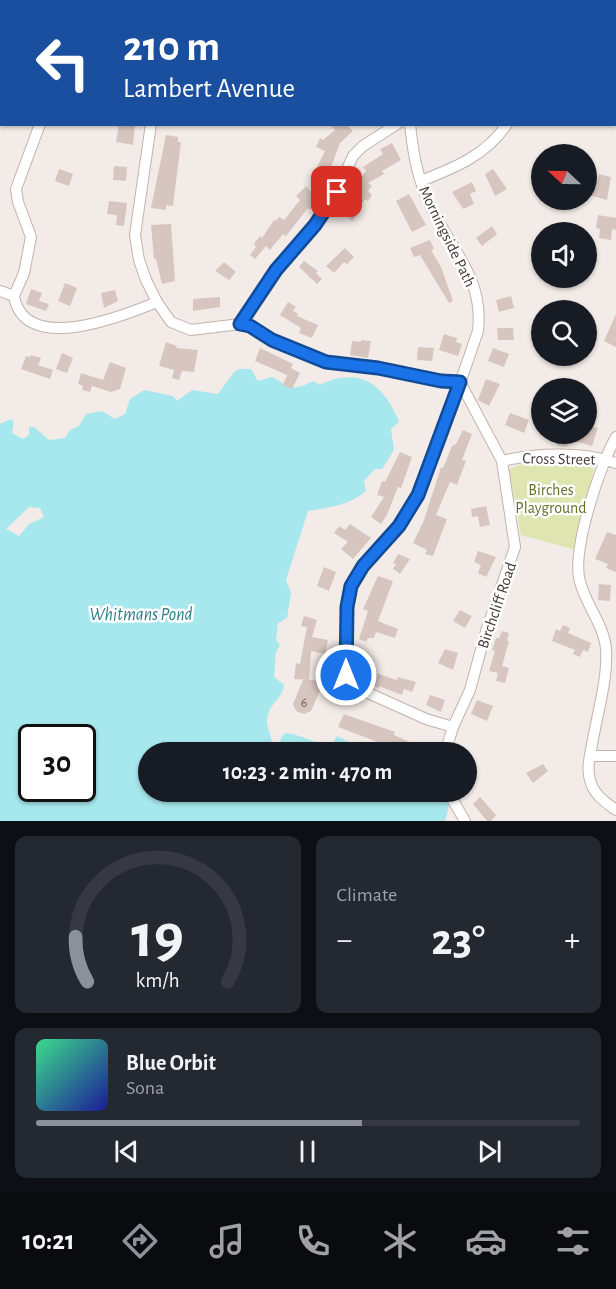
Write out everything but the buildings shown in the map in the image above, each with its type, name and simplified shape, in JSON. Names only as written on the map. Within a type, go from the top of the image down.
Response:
[{"type":"street","points":[[39,126],[16,189],[18,202],[31,237],[24,273],[14,296],[16,309],[34,323],[65,329],[117,318],[157,302]]},
{"type":"street","points":[[151,126],[135,235],[139,260],[157,302],[171,322],[191,330],[240,324],[250,326],[272,340],[326,362],[378,368],[441,381],[460,382]]},
{"type":"street","points":[[240,324],[276,270],[331,203],[353,156],[363,146],[394,126]]},
{"type":"street","name":"Morningside Path","points":[[410,126],[414,159],[432,209],[460,254],[472,279],[479,306],[478,331],[418,495],[399,526],[363,566],[351,586],[347,607],[346,675],[355,687],[426,719],[453,727]]},
{"type":"street","points":[[421,181],[475,157],[495,140],[506,126]]},
{"type":"street","points":[[0,291],[14,296]]},
{"type":"street","name":"Birchcliff Road","points":[[448,742],[470,690],[486,631],[514,554],[514,532],[502,461],[460,382]]},
{"type":"street","points":[[616,437],[611,461],[585,524],[579,567],[579,579],[587,603],[600,626],[606,647],[606,660],[588,771],[592,787],[616,810]]},
{"type":"street","name":"Cross Street","points":[[502,461],[534,455],[611,461]]},
{"type":"street","points":[[590,756],[616,756]]},
{"type":"street","points":[[454,802],[465,821]]},
{"type":"green space","name":"Birches Playground","points":[[548,462],[586,465],[594,469],[576,550],[521,535],[509,469],[522,464]]},
{"type":"water","name":"Whitmans Pond","points":[[241,369],[251,369],[258,381],[272,377],[292,387],[313,381],[320,385],[347,377],[358,378],[378,389],[393,409],[399,422],[391,429],[394,450],[382,469],[375,469],[364,481],[366,491],[360,496],[346,503],[308,511],[286,580],[291,593],[287,618],[278,623],[276,640],[280,645],[276,652],[274,677],[284,685],[268,715],[267,724],[272,742],[138,742],[138,802],[447,802],[449,806],[445,821],[0,821],[0,424],[11,419],[14,422],[12,433],[23,439],[29,435],[29,427],[34,427],[49,440],[65,438],[70,430],[79,426],[86,414],[102,411],[115,419],[125,414],[130,399],[144,390],[173,396],[177,401],[192,390],[218,394],[235,371]],"holes":[[[29,507],[40,508],[44,517],[29,524],[19,536],[6,529]]]},
{"type":"water","name":"Whitmans Pond","points":[[285,733],[317,742],[280,742]]},
{"type":"water","name":"Whitmans Pond","points":[[337,736],[349,742],[334,742]]},
{"type":"route","points":[[337,192],[315,225],[276,270],[240,324],[250,326],[272,340],[326,362],[378,368],[441,381],[460,382],[440,441],[418,495],[399,526],[363,566],[351,586],[347,607],[346,675]]}]
